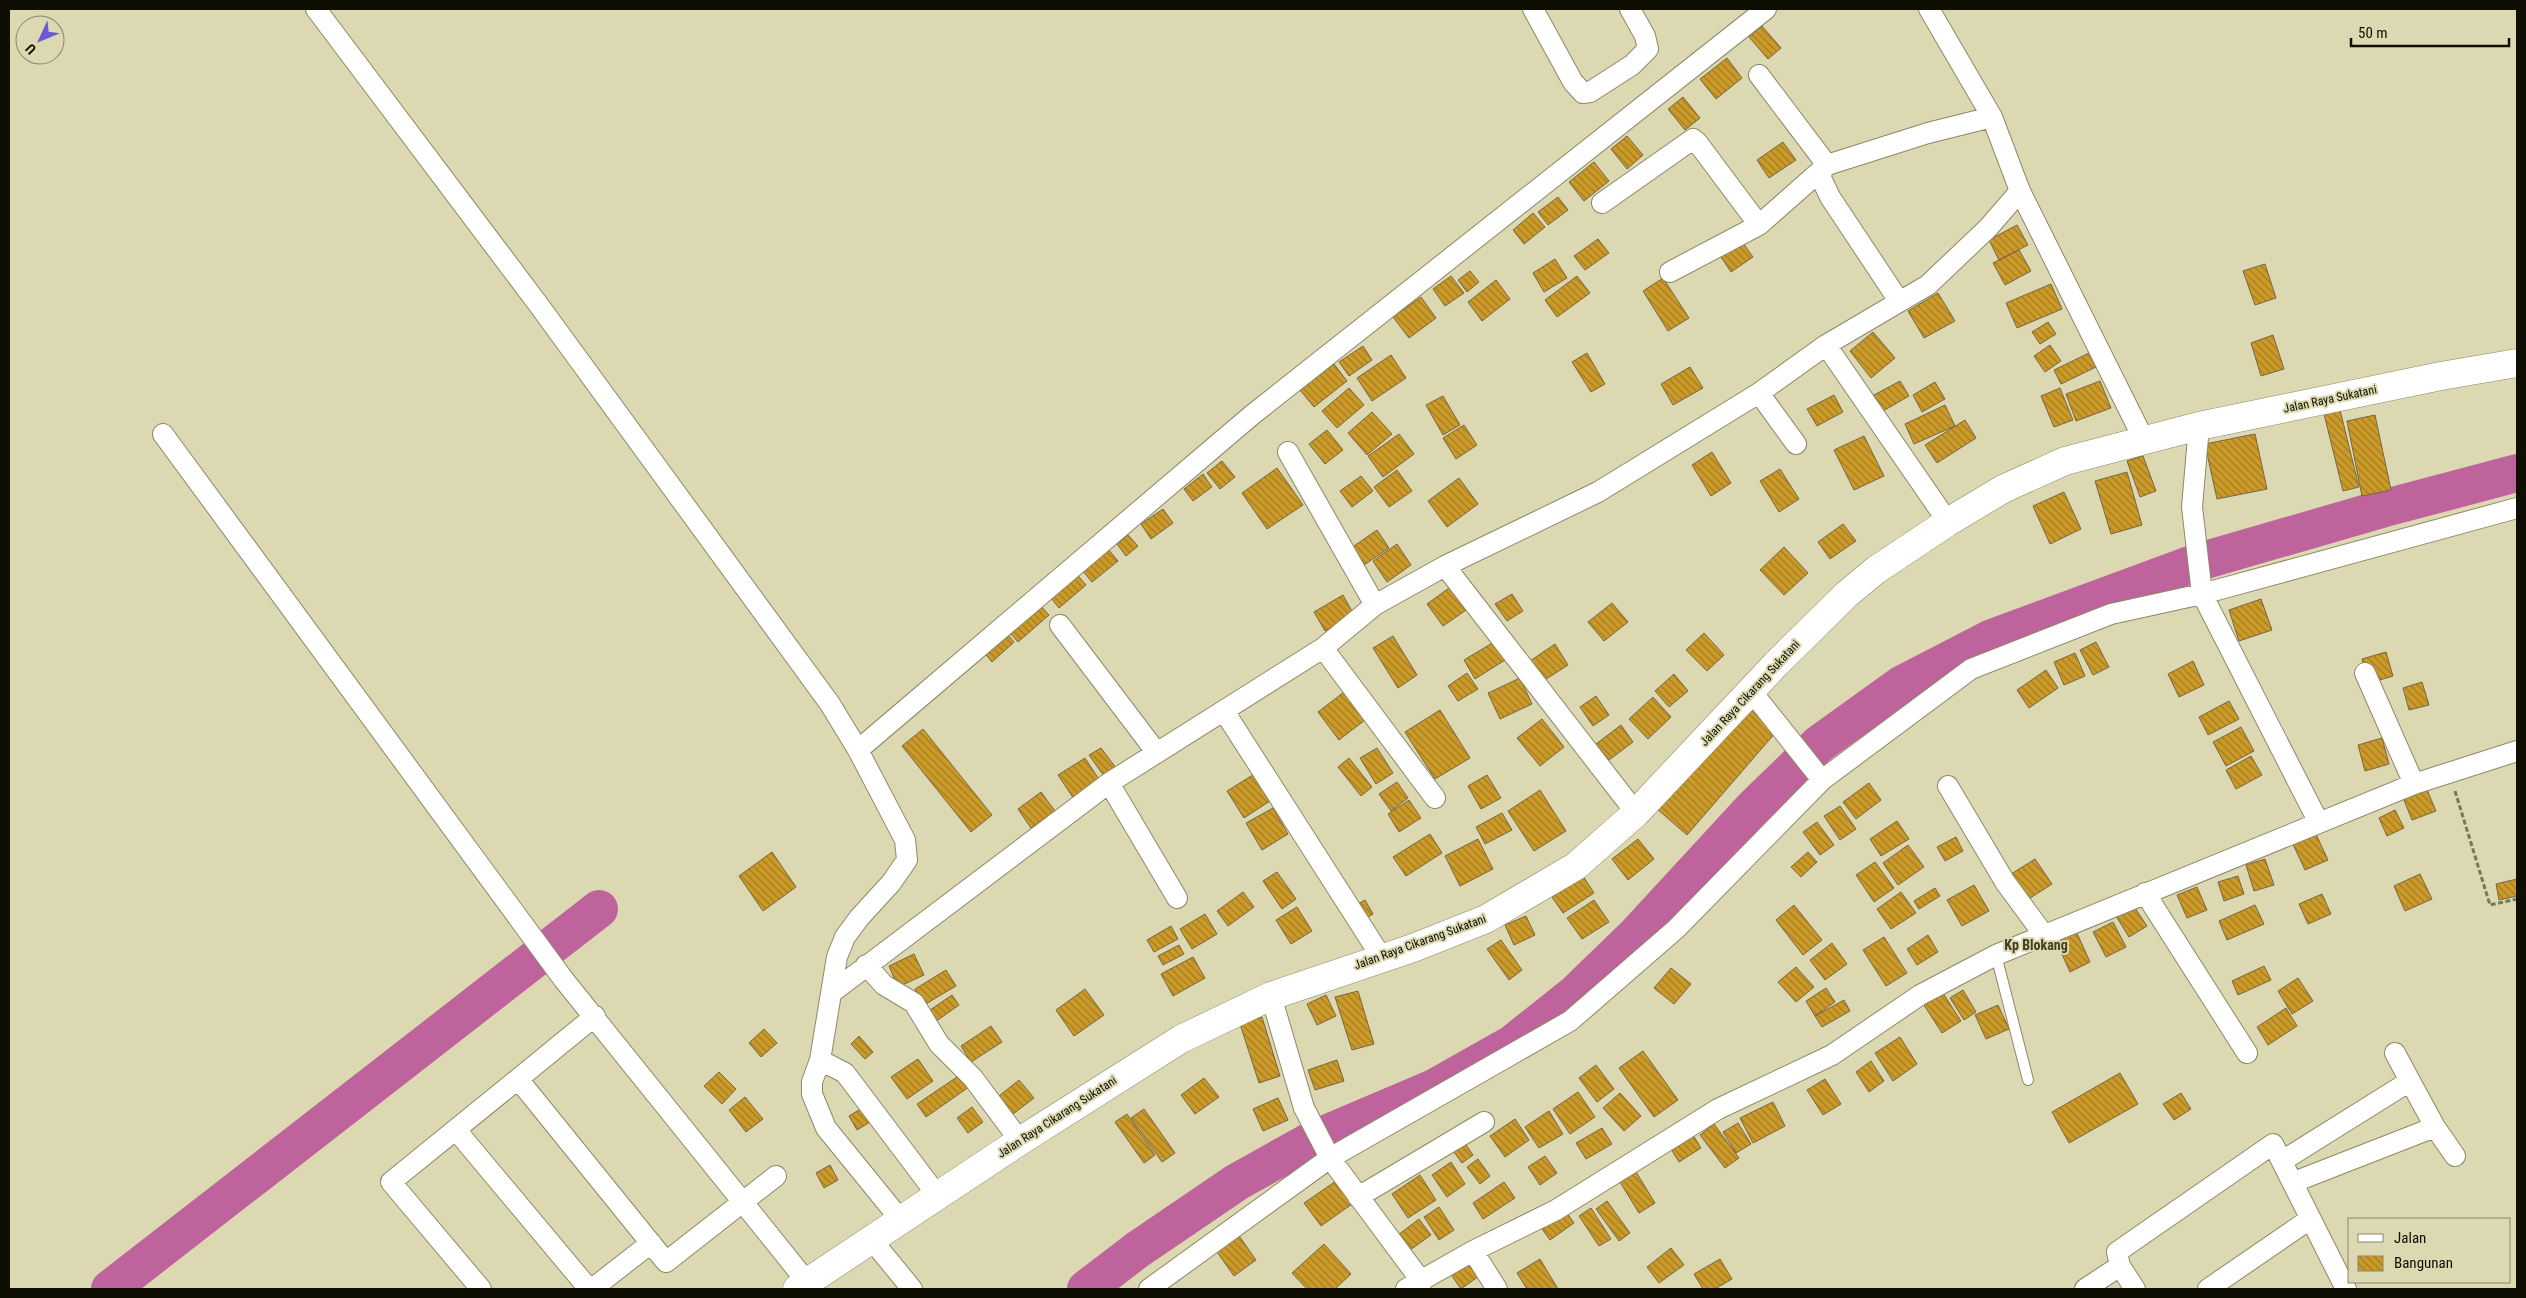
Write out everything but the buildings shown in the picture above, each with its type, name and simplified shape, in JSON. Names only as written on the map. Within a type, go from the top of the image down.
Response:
[{"type":"main road","name":"Jalan Raya Sukatani","points":[[2144,440],[2198,426],[2413,382],[2517,363]]},
{"type":"main road","name":"Jalan Raya Cikarang Sukatani","points":[[802,1286],[937,1195],[1181,1039],[1271,996],[1382,958],[1486,919],[1576,866],[1636,813],[1752,692],[1776,664],[1847,594],[1876,570],[1948,522],[2003,489],[2065,461],[2144,440]]},
{"type":"street","points":[[316,9],[538,304],[830,704],[855,746],[905,840],[907,860],[891,884],[859,918],[845,937],[837,957],[820,1060],[812,1082],[812,1094],[826,1128],[900,1220]]},
{"type":"street","points":[[1533,9],[1573,82],[1583,93],[1590,92],[1632,65],[1648,49],[1645,36],[1630,9]]},
{"type":"street","points":[[855,746],[1252,415],[1766,9]]},
{"type":"street","points":[[1929,9],[1992,117],[2020,191],[2144,440]]},
{"type":"street","points":[[1759,75],[1824,167]]},
{"type":"street","points":[[1670,272],[1759,225],[1824,167],[1928,133],[1992,117]]},
{"type":"street","points":[[1602,203],[1693,140],[1697,142],[1759,225]]},
{"type":"street","points":[[1824,167],[1821,178],[1830,197],[1900,302]]},
{"type":"street","points":[[831,993],[1109,782],[1323,648],[1375,605],[1445,566],[1598,492],[1759,393],[1826,345],[1928,284],[1988,228],[2020,191]]},
{"type":"street","points":[[1826,345],[1948,522]]},
{"type":"street","points":[[1759,393],[1796,444]]},
{"type":"street","points":[[2198,426],[2192,507],[2200,584],[2319,823]]},
{"type":"street","points":[[163,434],[564,980],[744,1202],[802,1286]]},
{"type":"street","points":[[1288,452],[1375,605]]},
{"type":"street","points":[[1149,1289],[1329,1155],[1570,1022],[1676,929],[1818,775],[1971,668],[2111,614],[2200,584],[2517,508]]},
{"type":"street","points":[[1445,566],[1636,813]]},
{"type":"street","points":[[1060,625],[1157,753]]},
{"type":"street","points":[[1323,648],[1435,798]]},
{"type":"street","points":[[2365,673],[2414,784]]},
{"type":"street","points":[[1752,692],[1818,775]]},
{"type":"street","points":[[1224,711],[1382,958]]},
{"type":"street","points":[[1271,996],[1304,1108],[1329,1155],[1414,1286],[1473,1251],[1556,1210],[1718,1109],[1832,1055],[1920,995],[1996,956],[2145,892],[2414,784],[2517,751]]},
{"type":"street","points":[[1109,782],[1177,898]]},
{"type":"street","points":[[1948,786],[2005,882],[2044,935]]},
{"type":"street","points":[[2145,892],[2247,1053]]},
{"type":"street","points":[[866,966],[884,985],[914,1003],[940,1044],[973,1078],[1020,1141]]},
{"type":"street","points":[[481,1289],[391,1182],[595,1016]]},
{"type":"street","points":[[2394,1053],[2435,1126],[2455,1156]]},
{"type":"street","points":[[820,1060],[845,1073],[937,1195]]},
{"type":"street","points":[[518,1079],[666,1262],[776,1176]]},
{"type":"street","points":[[2282,1161],[2410,1081]]},
{"type":"street","points":[[1358,1197],[1484,1122]]},
{"type":"street","points":[[2294,1182],[2435,1126]]},
{"type":"street","points":[[456,1130],[591,1289],[651,1243]]},
{"type":"street","points":[[2134,1289],[2120,1266],[2117,1252],[2273,1144],[2294,1182],[2310,1219],[2346,1289]]},
{"type":"street","points":[[2208,1289],[2310,1219]]},
{"type":"street","points":[[871,1239],[912,1289]]},
{"type":"street","points":[[1473,1251],[1497,1289]]},
{"type":"street","points":[[2085,1289],[2120,1266]]},
{"type":"lane","points":[[1996,956],[2028,1080]]},
{"type":"path","points":[[2449,774],[2490,905],[2517,899]]},
{"type":"waterway","points":[[1086,1289],[1137,1250],[1237,1182],[1314,1139],[1434,1088],[1512,1044],[1576,993],[1636,935],[1754,807],[1819,744],[1901,685],[1992,638],[2195,563],[2385,508],[2517,473]]},
{"type":"waterway","points":[[110,1289],[599,909]]},
{"type":"district","name":"Kp Blokang","points":[[2036,945]]}]
